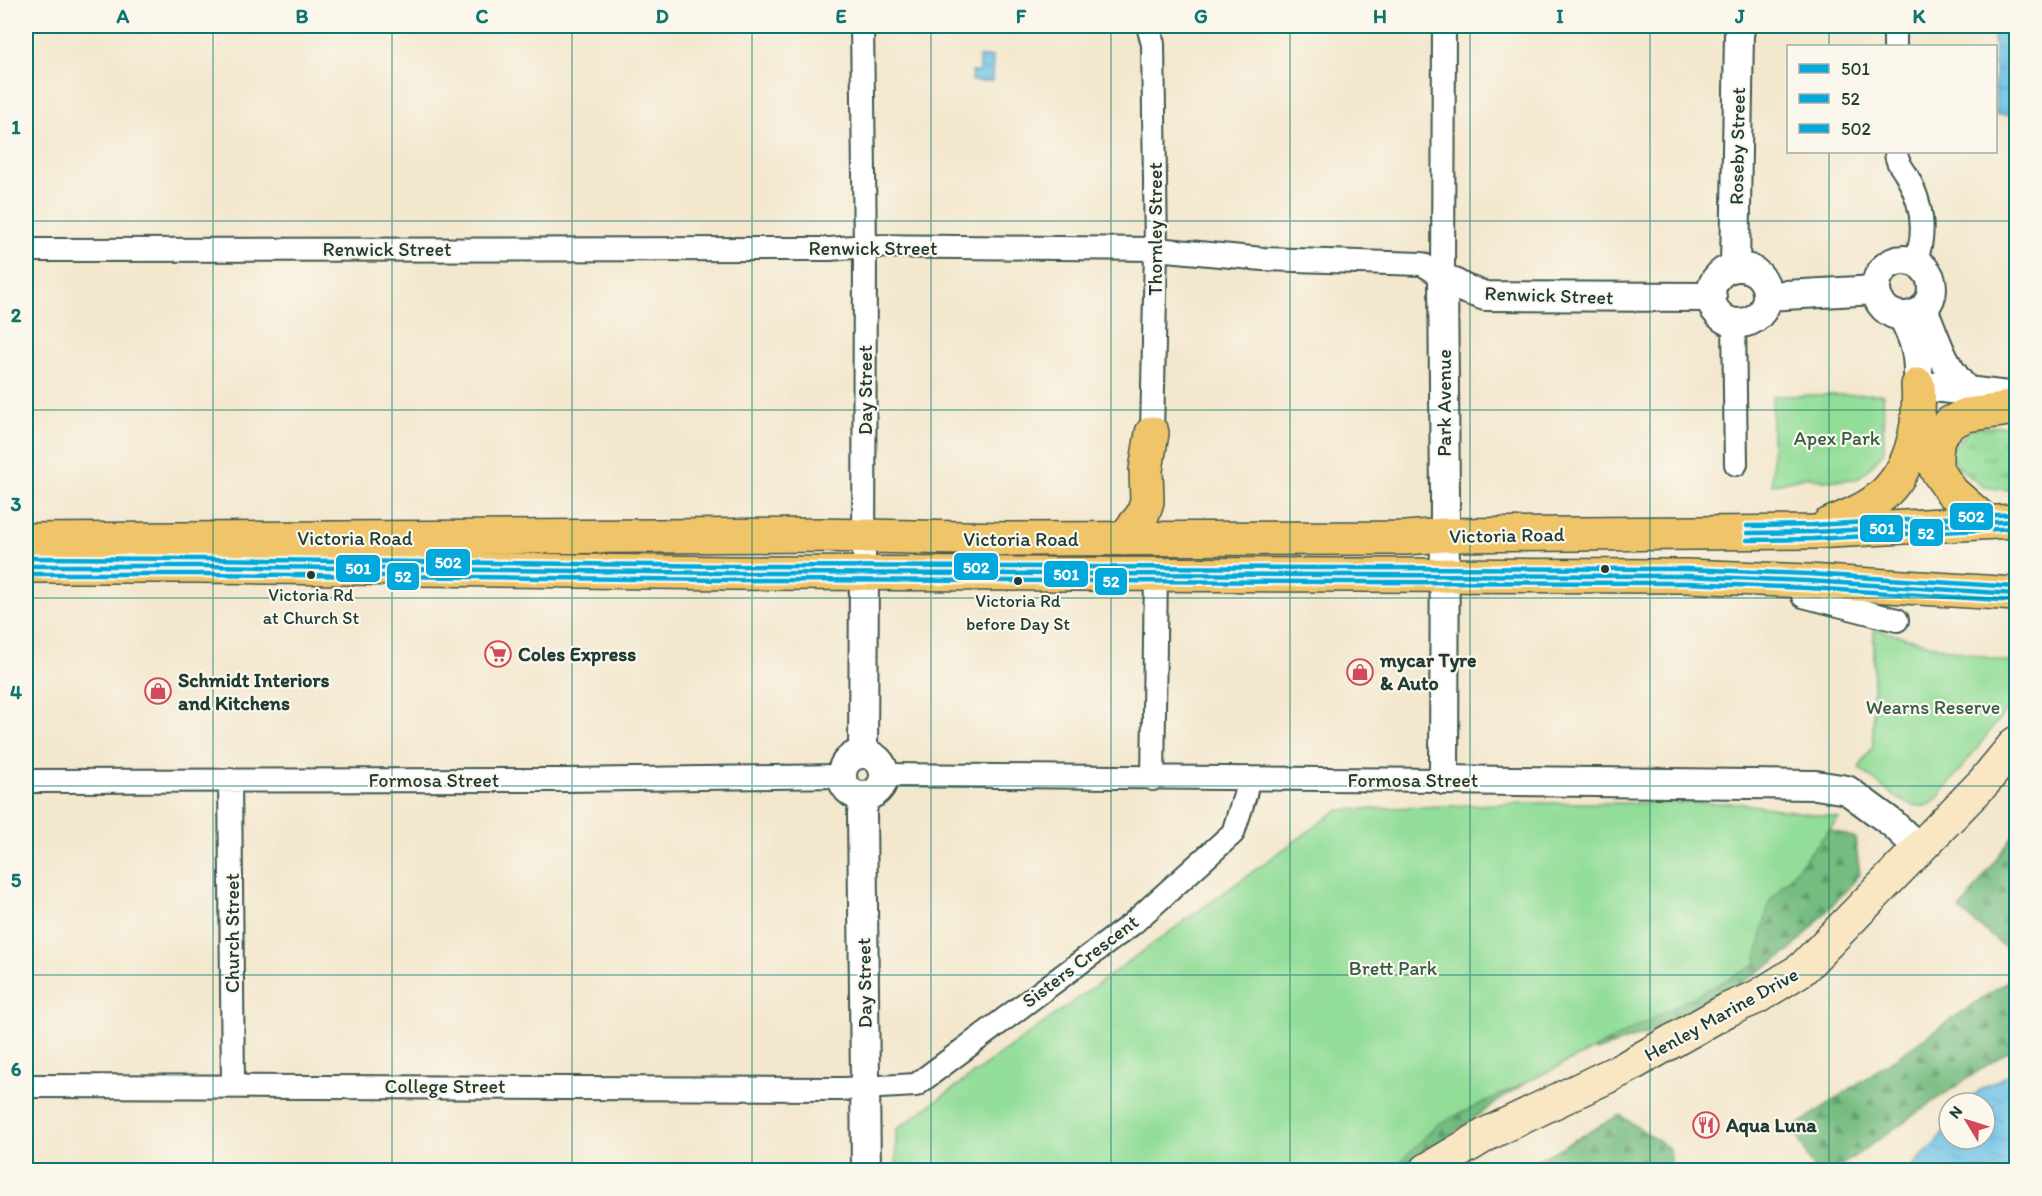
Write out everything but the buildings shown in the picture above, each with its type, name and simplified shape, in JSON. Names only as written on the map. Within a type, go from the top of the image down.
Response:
[{"type":"highway","points":[[1813,532],[1874,503],[1892,486],[1910,456],[1915,438],[1920,403],[1918,385]]},
{"type":"highway","points":[[2001,522],[1952,492],[1936,469],[1938,437],[1950,423],[1966,415],[2003,410],[2016,404]]},
{"type":"highway","points":[[1123,539],[1142,516],[1147,502],[1146,470],[1152,433]]},
{"type":"highway","name":"Victoria Road","points":[[26,540],[808,535],[1123,539],[1406,538],[1444,535],[1813,532],[2001,522]]},
{"type":"highway","name":"Victoria Road","points":[[26,566],[864,573],[1687,576],[2016,594]]},
{"type":"main road","name":"Henley Marine Drive","points":[[1427,1170],[1482,1137],[1625,1068],[1727,1010],[1757,997],[1803,969],[1995,770],[2016,743]]},
{"type":"street","name":"Day Street","points":[[862,26],[865,246],[863,754]]},
{"type":"street","name":"Thornley Street","points":[[1149,26],[1154,44],[1156,249],[1152,433]]},
{"type":"street","name":"Park Avenue","points":[[1444,26],[1444,780]]},
{"type":"street","name":"Roseby Street","points":[[1735,267],[1738,34],[1741,26]]},
{"type":"street","points":[[1895,26],[1895,45]]},
{"type":"street","points":[[1896,153],[1896,160],[1907,176],[1920,213],[1923,231],[1915,262]]},
{"type":"street","name":"Renwick Street","points":[[26,250],[830,249],[865,246],[1156,249],[1263,260],[1422,264],[1465,289],[1485,296],[1712,297]]},
{"type":"street","points":[[1912,313],[1931,296],[1932,282],[1923,267],[1915,262],[1907,260],[1891,263],[1880,274],[1876,290],[1881,305],[1887,311],[1912,313],[1933,330],[1941,356],[1967,391]]},
{"type":"street","points":[[1735,267],[1743,267],[1758,274],[1767,288],[1765,305],[1753,319],[1744,322],[1734,322],[1721,316],[1713,304],[1715,281],[1727,270],[1735,267]]},
{"type":"street","points":[[1767,296],[1876,290]]},
{"type":"street","points":[[1912,313],[1918,385],[2016,397]]},
{"type":"street","points":[[1734,322],[1736,464]]},
{"type":"street","points":[[1153,778],[1156,573]]},
{"type":"street","points":[[1803,596],[1897,620]]},
{"type":"street","points":[[863,754],[875,758],[883,768],[884,775],[883,781],[875,792],[864,796],[851,792],[843,782],[842,776],[846,763],[857,755],[863,754]]},
{"type":"street","name":"Formosa Street","points":[[884,775],[1816,785],[1847,790],[1892,823],[1920,849]]},
{"type":"street","name":"Formosa Street","points":[[26,781],[565,780],[842,776]]},
{"type":"street","name":"Sisters Crescent","points":[[865,1089],[916,1085],[1132,924],[1233,833],[1248,778]]},
{"type":"street","name":"Church Street","points":[[230,780],[233,1086]]},
{"type":"street","name":"Day Street","points":[[864,796],[866,1170]]},
{"type":"street","name":"College Street","points":[[26,1086],[865,1089]]},
{"type":"green space","name":"Apex Park","points":[[1883,394],[1884,451],[1857,479],[1823,481],[1808,476],[1772,485],[1772,396]]},
{"type":"green space","points":[[2016,425],[2016,491],[1983,487],[1955,464],[1951,457],[1952,449],[1971,428]]},
{"type":"green space","name":"Wearns Reserve","points":[[1874,629],[2016,664],[2016,698],[1941,794],[1930,804],[1912,805],[1903,801],[1859,768],[1873,746]]},
{"type":"green space","name":"Brett Park","points":[[1524,803],[1737,803],[1839,818],[1769,902],[1755,965],[1576,1058],[1438,1124],[1392,1170],[896,1170],[896,1130],[1338,810]]},
{"type":"green space","points":[[1802,820],[1855,838],[1860,875],[1789,952],[1683,1021],[1596,1051],[1563,995]]},
{"type":"green space","points":[[2016,831],[2016,957],[1960,910]]},
{"type":"green space","points":[[2016,975],[2016,1046],[1949,1091],[1937,1091],[1937,1099],[1835,1170],[1814,1170],[1793,1128]]},
{"type":"green space","points":[[1533,1077],[1400,1170],[1325,1170]]},
{"type":"green space","points":[[1620,1115],[1670,1149],[1672,1170],[1520,1170]]},
{"type":"water","points":[[1994,29],[2011,29],[2011,37],[2016,45],[2016,100],[2011,115],[1997,115],[1997,45],[1994,45]]},
{"type":"water","points":[[979,57],[993,57],[992,81],[972,81],[972,72],[979,72]]},
{"type":"water","points":[[2016,1072],[2016,1170],[1907,1170],[1937,1140],[1937,1151],[1997,1151],[1997,1091],[1979,1091]]},
{"type":"transit line","name":"502","points":[[1747,526],[1813,525],[2016,514]]},
{"type":"transit line","name":"501","points":[[1747,533],[1813,532],[2016,521]]},
{"type":"transit line","name":"52","points":[[1747,540],[1813,539],[2016,528]]},
{"type":"transit line","name":"502","points":[[26,558],[730,566],[1687,569],[2016,587]]},
{"type":"transit line","name":"501","points":[[26,566],[730,573],[1687,576],[2016,594]]},
{"type":"transit line","name":"52","points":[[26,574],[730,580],[1687,583],[2016,601]]},
{"type":"place","name":"Victoria Rd at Church St","points":[[311,575]]},
{"type":"place","name":"Victoria Rd before Day St","points":[[1018,581]]},
{"type":"place","name":"Coles Express","points":[[498,654]]},
{"type":"place","name":"mycar Tyre & Auto","points":[[1360,672]]},
{"type":"place","name":"Schmidt Interiors and Kitchens","points":[[158,691]]},
{"type":"place","name":"Aqua Luna","points":[[1706,1125]]}]
